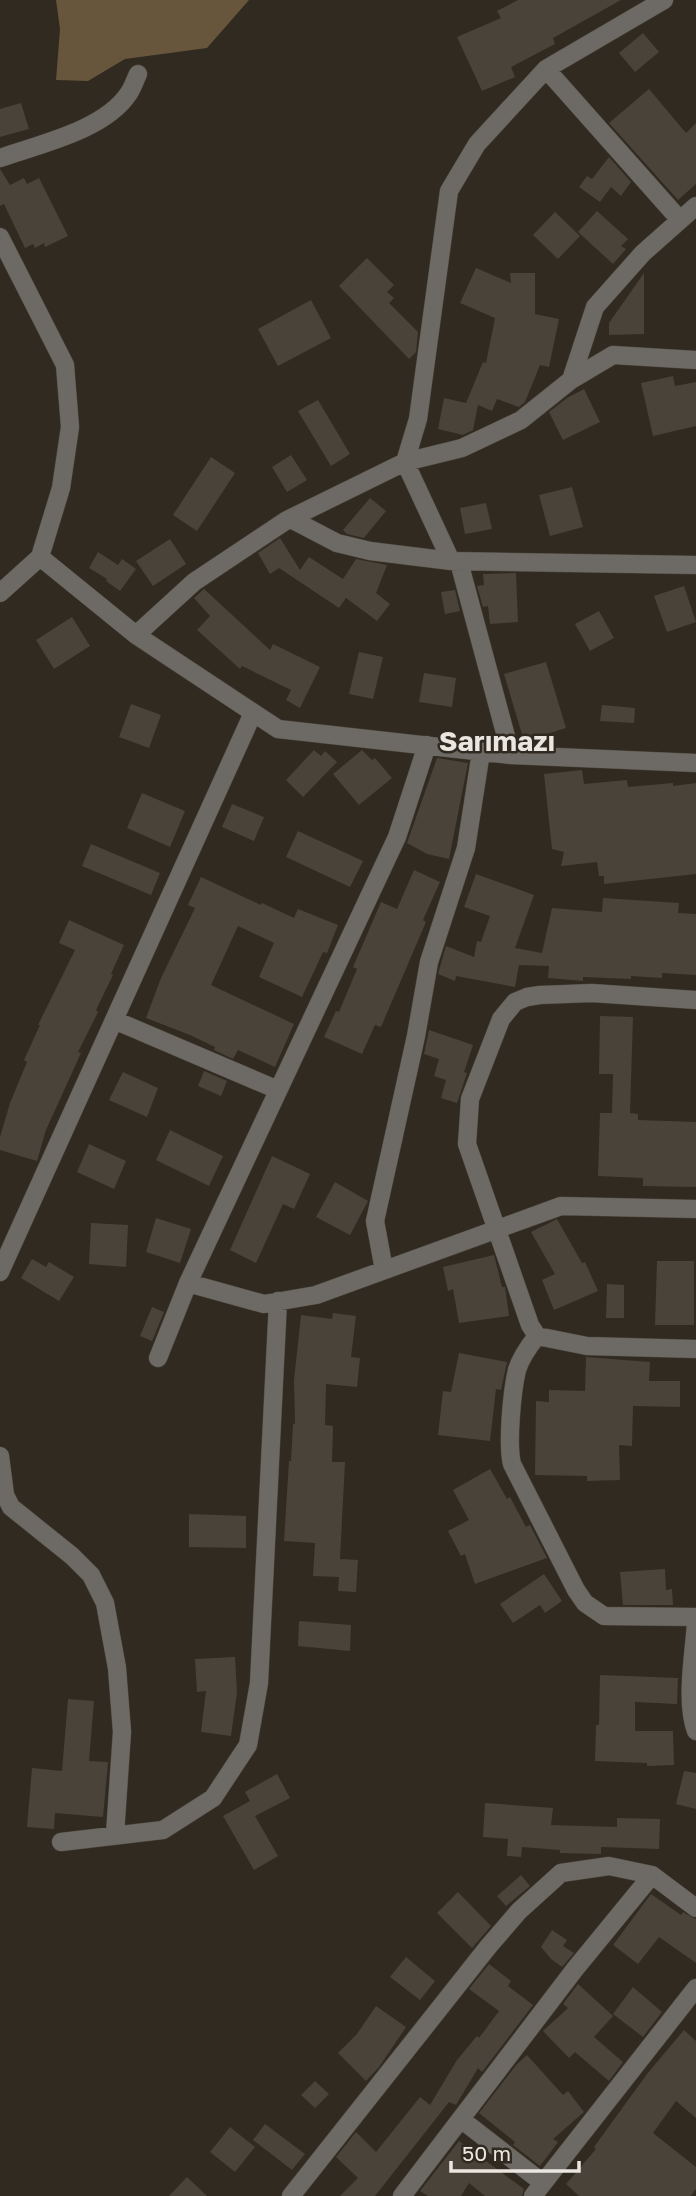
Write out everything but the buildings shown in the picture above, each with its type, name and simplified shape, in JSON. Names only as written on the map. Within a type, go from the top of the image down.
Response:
[{"type":"street","points":[[511,755],[455,562],[405,462],[418,419],[449,191],[477,144],[546,69],[664,0]]},
{"type":"street","points":[[546,69],[680,220]]},
{"type":"street","points":[[0,158],[90,126],[128,94],[138,74]]},
{"type":"street","points":[[571,380],[595,307],[643,253],[696,206]]},
{"type":"street","points":[[0,237],[65,365],[70,427],[61,488],[40,557],[0,593]]},
{"type":"street","points":[[136,635],[194,582],[291,519],[405,462],[462,448],[521,420],[571,380],[612,355],[696,360]]},
{"type":"street","points":[[291,519],[337,543],[370,551],[455,562],[696,565]]},
{"type":"street","points":[[40,557],[136,635],[278,729],[511,755],[696,763]]},
{"type":"street","points":[[0,1272],[253,713]]},
{"type":"street","points":[[158,1358],[188,1283],[397,837],[427,745]]},
{"type":"street","points":[[384,1270],[375,1222],[416,1036],[429,962],[466,848],[481,752]]},
{"type":"street","points":[[696,1000],[592,993],[540,995],[515,1002],[507,1009],[470,1098],[467,1144],[530,1325],[537,1336],[587,1346],[696,1349]]},
{"type":"street","points":[[114,1020],[278,1090]]},
{"type":"street","points":[[188,1283],[264,1304],[316,1295],[561,1206],[696,1209]]},
{"type":"street","points":[[61,1842],[163,1830],[213,1798],[248,1745],[259,1684],[278,1301]]},
{"type":"street","points":[[537,1336],[517,1369],[508,1450],[512,1464],[576,1590],[585,1602],[604,1616],[696,1617]]},
{"type":"street","points":[[0,1457],[5,1495],[10,1507],[72,1556],[91,1575],[105,1603],[117,1668],[122,1732],[115,1834]]},
{"type":"street","points":[[696,1623],[692,1721],[696,1731]]},
{"type":"street","points":[[291,2196],[488,1947],[519,1911],[561,1874],[609,1866],[652,1875],[696,1908]]},
{"type":"street","points":[[402,2196],[575,1969],[652,1875]]},
{"type":"street","points":[[462,2119],[538,2190],[696,1988]]},
{"type":"shaded area","points":[[56,0],[249,0],[207,48],[125,59],[88,81],[56,80],[60,29]]},
{"type":"district","name":"Sarımazı","points":[[497,740]]}]
